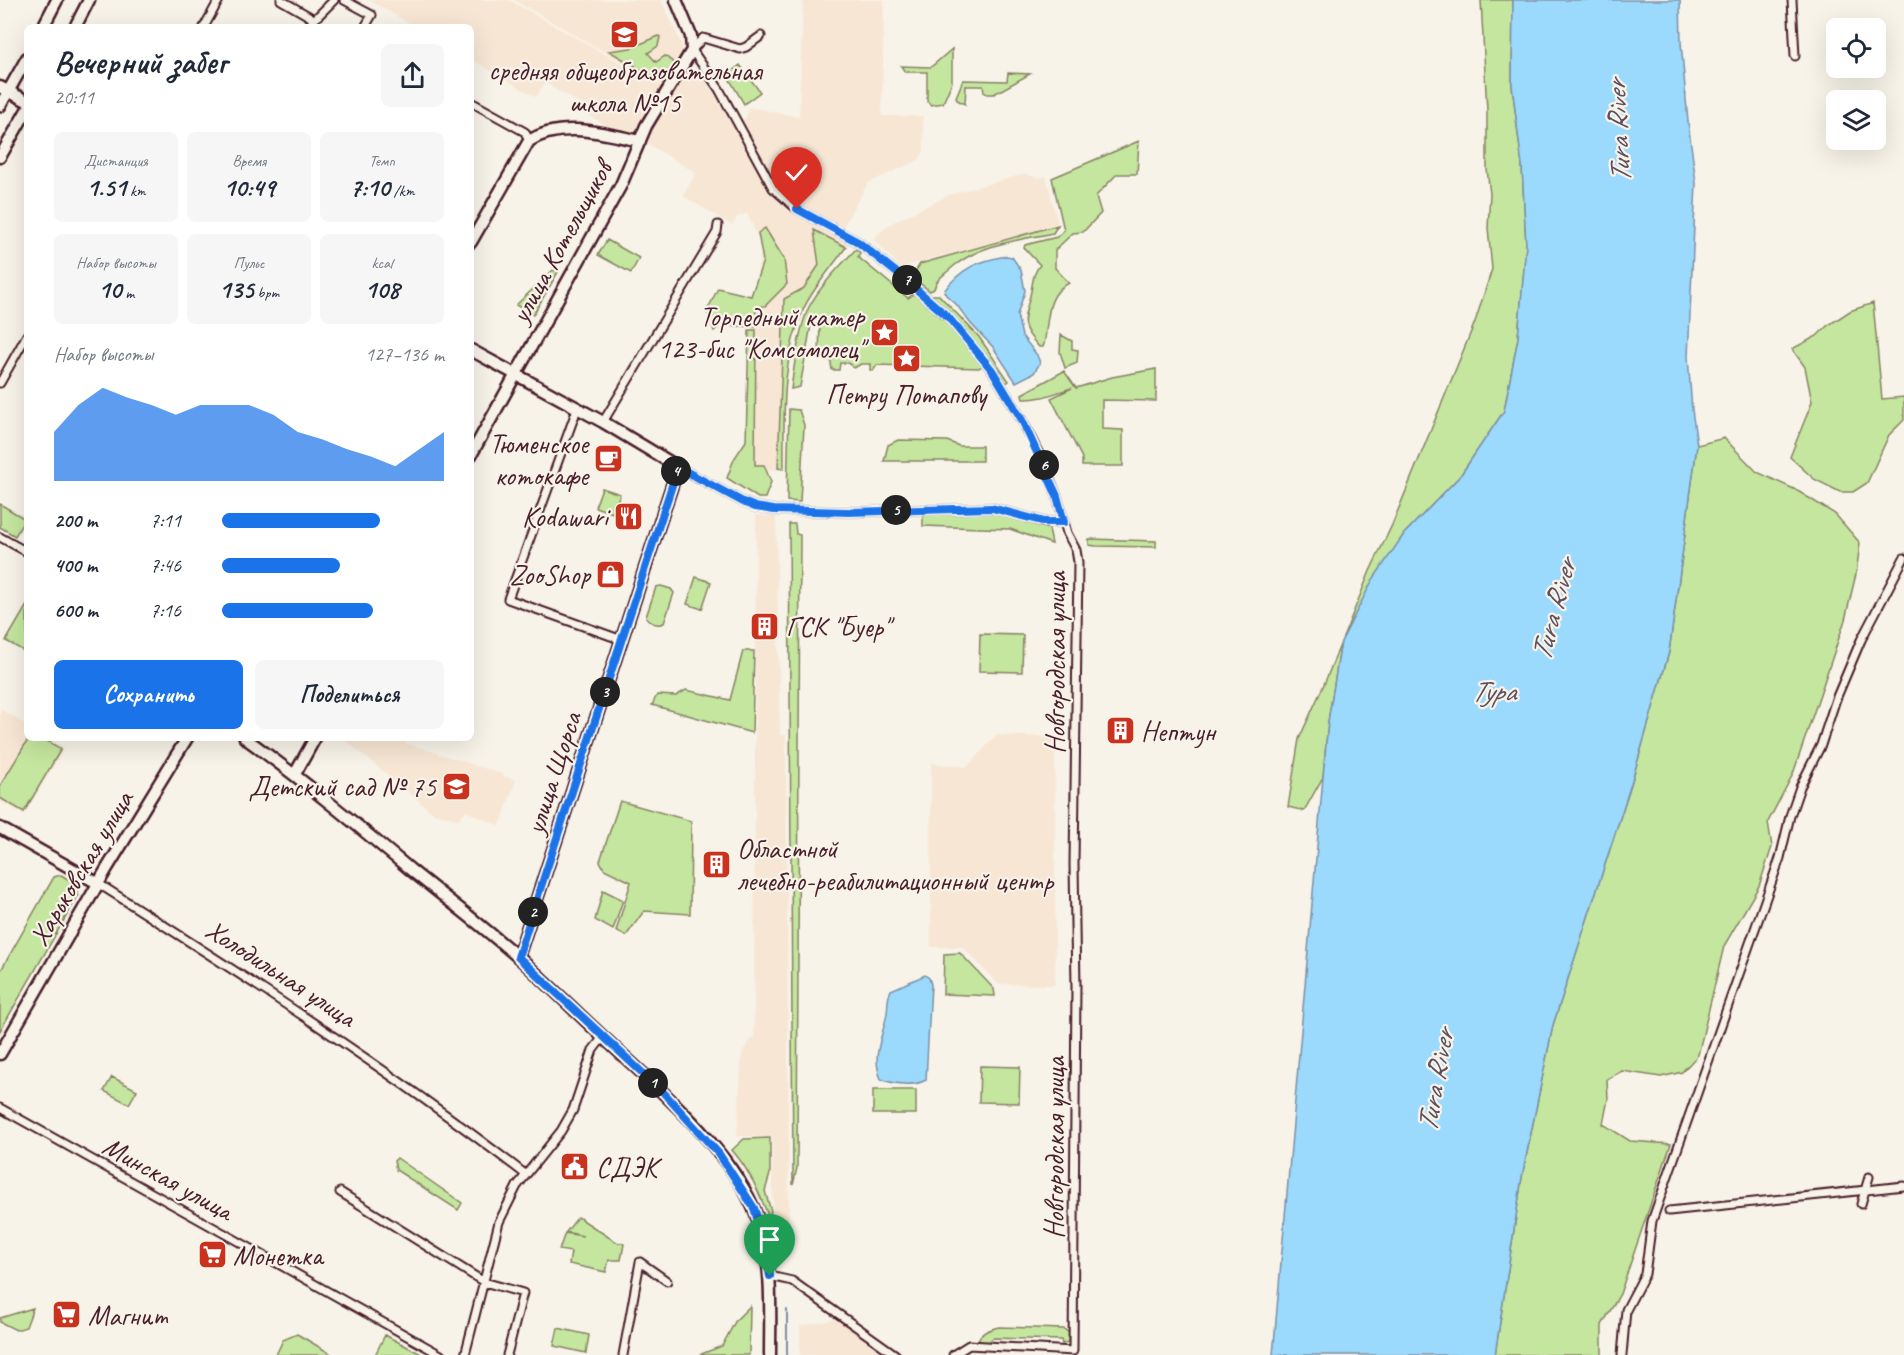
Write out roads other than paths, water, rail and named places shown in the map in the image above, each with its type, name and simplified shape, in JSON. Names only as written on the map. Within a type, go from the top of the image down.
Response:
[{"type":"street","points":[[45,24],[57,0]]},
{"type":"street","points":[[77,24],[89,0]]},
{"type":"street","points":[[206,24],[219,0]]},
{"type":"street","points":[[281,0],[314,19]]},
{"type":"street","points":[[310,24],[334,0]]},
{"type":"street","points":[[344,0],[372,15],[367,24]]},
{"type":"street","points":[[676,0],[692,36],[692,50]]},
{"type":"street","points":[[1792,0],[1795,56]]},
{"type":"street","points":[[692,50],[703,38],[740,49],[761,36]]},
{"type":"street","name":"улица Котельщиков","points":[[474,450],[621,185],[646,126],[692,50]]},
{"type":"street","name":"Новгородская улица","points":[[692,50],[719,89],[765,174],[779,193],[797,209],[858,242],[907,281],[948,317],[992,370],[1022,420],[1042,460],[1076,550],[1078,562],[1074,864],[1076,996],[1073,1351],[969,1345],[953,1355]]},
{"type":"street","points":[[0,106],[4,89],[24,62]]},
{"type":"street","points":[[4,89],[24,100]]},
{"type":"street","points":[[474,104],[525,132],[529,141]]},
{"type":"street","points":[[0,157],[24,115]]},
{"type":"street","points":[[474,237],[529,141],[540,134],[553,131],[597,132],[640,141]]},
{"type":"street","points":[[603,422],[717,232],[718,225]]},
{"type":"street","points":[[0,382],[24,340]]},
{"type":"street","points":[[474,352],[603,422],[718,490],[755,507],[789,511],[992,508],[1045,522],[1064,522]]},
{"type":"street","points":[[577,409],[508,599],[622,640]]},
{"type":"street","name":"улица Щорса","points":[[518,957],[678,467]]},
{"type":"street","points":[[0,537],[24,550]]},
{"type":"street","points":[[1622,1355],[1626,1310],[1645,1274],[1652,1221],[1780,858],[1800,787],[1821,745],[1836,699],[1861,640],[1904,558]]},
{"type":"street","name":"Харьковская улица","points":[[0,1054],[185,741]]},
{"type":"street","points":[[249,741],[295,774],[518,957],[690,1119],[726,1163],[754,1208],[767,1249],[770,1276],[770,1355]]},
{"type":"street","points":[[295,774],[313,741]]},
{"type":"street","name":"Холодильная улица","points":[[0,828],[99,884],[193,944],[382,1069],[525,1174]]},
{"type":"street","points":[[465,1355],[499,1222],[509,1199],[525,1174],[561,1131],[573,1110],[593,1050],[603,1037]]},
{"type":"street","name":"Минская улица","points":[[0,1108],[441,1355]]},
{"type":"street","points":[[1861,1204],[1869,1177]]},
{"type":"street","points":[[1669,1211],[1904,1186]]},
{"type":"street","points":[[340,1192],[484,1282],[523,1293],[507,1355]]},
{"type":"street","points":[[623,1355],[640,1262],[667,1281]]},
{"type":"street","points":[[770,1276],[792,1281],[896,1355]]},
{"type":"water","name":"Тура","points":[[1513,0],[1680,0],[1681,42],[1696,183],[1688,357],[1697,445],[1669,652],[1631,784],[1553,1025],[1522,1177],[1495,1355],[1273,1355],[1328,722],[1341,642],[1372,581],[1404,534],[1460,476],[1504,411],[1518,338],[1526,245],[1522,165],[1512,85]]},
{"type":"water","points":[[1006,256],[1012,257],[1021,270],[1025,291],[1017,315],[1022,336],[1037,355],[1040,363],[1034,373],[1016,382],[993,347],[944,291],[957,276],[972,266]]},
{"type":"water","points":[[925,975],[931,984],[926,1080],[916,1084],[904,1084],[881,1079],[877,1054],[891,990]]},
{"type":"waterway","points":[[787,1310],[787,1355]]},
{"type":"place","name":"средняя общеобразовательная школа №15","points":[[625,34]]},
{"type":"place","name":"Торпедный катер 123-бис \"Комсомолец\"","points":[[885,332]]},
{"type":"place","name":"Петру Потапову","points":[[906,359]]},
{"type":"place","name":"Тюменское котокафе","points":[[609,459]]},
{"type":"place","name":"Kodawari","points":[[629,516]]},
{"type":"place","name":"ZooShop","points":[[611,574]]},
{"type":"place","name":"ГСК \"Буер\"","points":[[765,626]]},
{"type":"place","name":"Нептун","points":[[1120,731]]},
{"type":"place","name":"Детский сад № 75","points":[[457,786]]},
{"type":"place","name":"Областной лечебно-реабилитационный центр","points":[[716,864]]},
{"type":"place","name":"СДЭК","points":[[575,1167]]},
{"type":"place","name":"Монетка","points":[[212,1255]]},
{"type":"place","name":"Магнит","points":[[67,1315]]},
{"type":"water label","name":"Tura River","points":[[1618,132]]},
{"type":"water label","name":"Tura River","points":[[1553,610]]},
{"type":"water label","name":"Tura River","points":[[1435,1081]]}]
